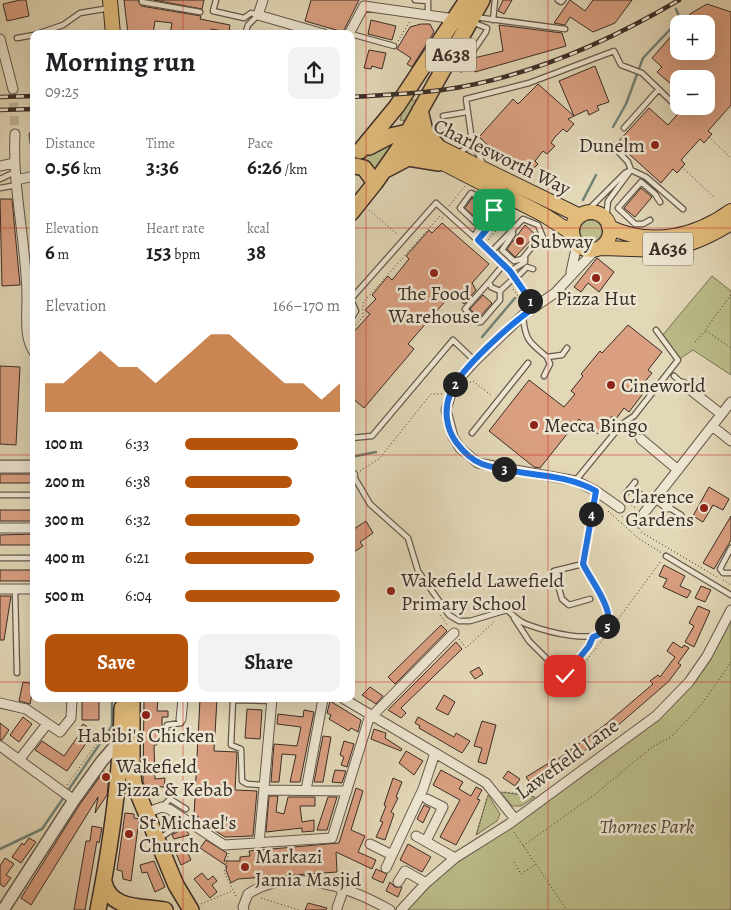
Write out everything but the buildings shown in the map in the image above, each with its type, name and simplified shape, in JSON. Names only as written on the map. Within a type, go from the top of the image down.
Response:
[{"type":"highway","name":"A638","points":[[355,153],[397,106],[467,0]]},
{"type":"highway","name":"A638","points":[[356,208],[380,177],[482,0]]},
{"type":"highway","points":[[397,106],[403,136]]},
{"type":"highway","points":[[420,110],[425,131],[443,155]]},
{"type":"highway","name":"A638","points":[[355,153],[403,136]]},
{"type":"highway","points":[[355,166],[364,168],[380,177],[408,158],[443,155]]},
{"type":"highway","points":[[122,702],[116,738],[126,770],[176,885],[191,909]]},
{"type":"highway","points":[[98,910],[104,882],[115,803],[126,770],[132,702]]},
{"type":"highway","points":[[115,803],[124,794],[139,797]]},
{"type":"highway","points":[[104,882],[106,891],[118,908],[162,910],[169,905],[176,885]]},
{"type":"main road","points":[[111,4],[113,30]]},
{"type":"main road","name":"Charlesworth Way","points":[[403,136],[443,155],[544,216],[575,238]]},
{"type":"main road","name":"Charlesworth Way","points":[[443,155],[485,170],[582,215]]},
{"type":"main road","name":"A636","points":[[608,223],[622,233],[644,237],[677,236],[703,229],[731,211]]},
{"type":"main road","points":[[594,212],[608,223],[608,239],[598,249],[588,250],[575,238],[573,226],[582,215],[594,212]]},
{"type":"main road","name":"A636","points":[[598,249],[656,250],[678,248],[697,242],[731,223]]},
{"type":"street","points":[[263,0],[253,12],[296,23],[314,30]]},
{"type":"street","points":[[352,30],[365,3],[414,14],[455,19]]},
{"type":"street","points":[[0,39],[13,89]]},
{"type":"street","points":[[16,134],[16,175],[26,251],[28,336],[30,341]]},
{"type":"street","points":[[0,164],[16,175],[30,176]]},
{"type":"street","points":[[569,277],[575,238]]},
{"type":"street","points":[[598,249],[555,293],[535,307],[521,311],[454,384],[446,410],[453,438],[470,457],[489,466],[576,481],[595,495],[620,508]]},
{"type":"street","points":[[683,384],[721,414]]},
{"type":"street","points":[[644,513],[731,402]]},
{"type":"street","points":[[712,426],[731,441]]},
{"type":"street","points":[[641,439],[678,470]]},
{"type":"street","points":[[0,468],[30,468]]},
{"type":"street","points":[[654,500],[668,507]]},
{"type":"street","points":[[0,528],[30,528]]},
{"type":"street","points":[[0,589],[30,589]]},
{"type":"street","name":"Lawefield Lane","points":[[349,702],[486,783],[512,822],[656,716],[679,694],[707,656],[731,610]]},
{"type":"street","points":[[145,813],[162,807],[182,812],[221,843],[232,845],[332,838],[371,715],[454,633]]},
{"type":"street","points":[[0,704],[26,709],[60,732],[71,718],[72,702]]},
{"type":"street","points":[[181,719],[184,702]]},
{"type":"street","points":[[259,843],[272,702]]},
{"type":"street","points":[[306,790],[322,702]]},
{"type":"street","points":[[19,760],[47,724]]},
{"type":"street","points":[[3,904],[68,796],[100,764],[116,738]]},
{"type":"street","points":[[0,746],[68,796]]},
{"type":"street","points":[[386,868],[423,789],[435,753]]},
{"type":"street","points":[[100,764],[112,761],[126,770]]},
{"type":"street","points":[[264,787],[347,791]]},
{"type":"street","points":[[426,841],[443,807],[427,798]]},
{"type":"street","points":[[401,910],[426,883],[455,858],[512,822]]},
{"type":"street","points":[[416,836],[455,858]]},
{"type":"street","points":[[370,844],[392,855]]},
{"type":"street","points":[[398,882],[404,871],[426,883]]},
{"type":"street","points":[[243,909],[248,894],[265,885],[284,882],[325,882],[344,888],[390,910]]},
{"type":"street","points":[[337,908],[344,888]]},
{"type":"lane","points":[[142,0],[142,2],[200,12]]},
{"type":"lane","points":[[216,0],[213,11],[244,18],[253,12]]},
{"type":"lane","points":[[415,0],[428,2],[428,15]]},
{"type":"lane","points":[[495,0],[495,20]]},
{"type":"lane","points":[[558,0],[561,2],[562,0]]},
{"type":"lane","points":[[49,30],[63,25],[80,13],[111,4]]},
{"type":"lane","points":[[246,30],[253,12]]},
{"type":"lane","points":[[495,20],[501,13]]},
{"type":"lane","points":[[472,19],[495,20],[565,30]]},
{"type":"lane","points":[[461,69],[487,28],[472,19]]},
{"type":"lane","points":[[17,38],[30,35]]},
{"type":"lane","points":[[355,35],[394,46]]},
{"type":"lane","points":[[485,170],[472,141],[466,99],[529,83],[614,51],[621,65],[642,72],[670,101]]},
{"type":"lane","points":[[624,128],[658,90]]},
{"type":"lane","points":[[443,116],[468,112]]},
{"type":"lane","points":[[443,155],[464,151],[472,141]]},
{"type":"lane","points":[[612,146],[628,162],[631,170],[646,177],[683,209]]},
{"type":"lane","points":[[582,215],[625,173],[631,170]]},
{"type":"lane","points":[[608,223],[608,201],[631,170]]},
{"type":"lane","points":[[0,178],[16,175]]},
{"type":"lane","points":[[0,188],[16,175]]},
{"type":"lane","points":[[650,220],[643,224],[636,224],[618,208],[641,182],[655,194],[660,202]]},
{"type":"lane","points":[[450,215],[456,208],[460,208],[471,193],[481,198]]},
{"type":"lane","points":[[355,295],[436,203],[504,264],[535,307]]},
{"type":"lane","points":[[476,238],[497,217],[497,212],[486,203]]},
{"type":"lane","points":[[460,208],[480,226],[476,238]]},
{"type":"lane","points":[[510,215],[513,234],[502,250],[514,261],[519,261],[542,235]]},
{"type":"lane","points":[[491,252],[520,221],[526,219],[538,225],[544,240]]},
{"type":"lane","points":[[510,271],[525,262],[524,256]]},
{"type":"lane","points":[[504,264],[465,309],[477,322],[481,322],[499,301],[500,291],[509,282],[527,267],[533,269]]},
{"type":"lane","points":[[489,282],[492,287],[500,291]]},
{"type":"lane","points":[[521,311],[525,334],[529,342],[547,356],[550,364],[544,376]]},
{"type":"lane","points":[[576,481],[622,424],[634,416],[678,360],[656,330]]},
{"type":"lane","points":[[355,438],[372,436],[453,340],[475,361]]},
{"type":"lane","points":[[547,356],[562,355],[567,348]]},
{"type":"lane","points":[[472,433],[528,363]]},
{"type":"lane","points":[[674,376],[683,384]]},
{"type":"lane","points":[[630,431],[641,439]]},
{"type":"lane","points":[[0,463],[30,463]]},
{"type":"lane","points":[[355,480],[370,504],[408,538],[418,571],[443,609],[459,621],[487,618],[507,610],[529,641],[563,675],[567,674],[589,646],[593,637],[606,629],[608,614],[604,599],[583,564],[595,495]]},
{"type":"lane","points":[[626,494],[635,482]]},
{"type":"lane","points":[[631,487],[654,500]]},
{"type":"lane","points":[[0,495],[30,495]]},
{"type":"lane","points":[[668,507],[680,516]]},
{"type":"lane","points":[[639,525],[644,518],[644,513]]},
{"type":"lane","points":[[731,548],[720,569],[723,573],[731,573]]},
{"type":"lane","points":[[666,556],[731,595]]},
{"type":"lane","points":[[0,558],[30,558]]},
{"type":"lane","points":[[583,564],[554,571],[562,599],[569,604],[590,599]]},
{"type":"lane","points":[[16,589],[16,673]]},
{"type":"lane","points":[[513,617],[525,624],[553,631],[593,637]]},
{"type":"lane","points":[[233,702],[231,745],[241,749],[242,780],[247,784],[264,787]]},
{"type":"lane","points":[[166,733],[167,725],[181,723],[181,719]]},
{"type":"lane","points":[[157,840],[172,830],[182,812]]},
{"type":"path","points":[[394,46],[414,14]]},
{"type":"path","points":[[709,137],[731,158]]},
{"type":"path","points":[[682,167],[714,197]]},
{"type":"path","points":[[355,326],[363,317],[363,303],[467,184]]},
{"type":"path","points":[[356,208],[412,247]]},
{"type":"path","points":[[483,245],[510,215]]},
{"type":"path","points":[[440,216],[447,222]]},
{"type":"path","points":[[509,282],[520,299],[521,311]]},
{"type":"path","points":[[695,342],[731,295]]},
{"type":"path","points":[[705,330],[731,348]]},
{"type":"path","points":[[454,384],[462,386],[473,381],[498,400]]},
{"type":"path","points":[[355,473],[379,459],[431,394],[450,394]]},
{"type":"path","points":[[595,495],[638,538],[666,556]]},
{"type":"path","points":[[644,513],[626,501],[620,508],[621,514],[636,529],[731,585]]},
{"type":"path","points":[[523,846],[594,795],[652,747],[671,737],[702,704],[731,662]]},
{"type":"path","points":[[68,796],[101,733],[116,738]]},
{"type":"path","points":[[473,847],[491,789],[544,798]]},
{"type":"path","points":[[512,822],[523,846],[567,910]]},
{"type":"path","points":[[232,845],[224,872],[243,909]]},
{"type":"path","points":[[514,862],[521,874],[536,864]]},
{"type":"path","points":[[191,909],[233,891]]},
{"type":"path","points":[[248,894],[299,910]]},
{"type":"green space","points":[[406,100],[420,100],[409,121],[400,120]]},
{"type":"green space","points":[[387,141],[390,149],[375,175],[355,165],[355,161]]},
{"type":"green space","points":[[591,220],[599,223],[602,231],[599,239],[591,242],[583,239],[580,231],[583,223]]},
{"type":"green space","points":[[712,276],[731,291],[731,375],[693,350],[678,360],[661,337]]},
{"type":"green space","name":"Thornes Park","points":[[731,610],[731,910],[401,910],[426,883],[509,824],[679,694]]},
{"type":"green space","points":[[501,792],[535,797],[521,806],[512,806]]},
{"type":"green space","points":[[488,795],[500,814],[497,821],[476,835]]},
{"type":"waterway","points":[[613,127],[626,104],[643,58],[680,19],[676,9]]},
{"type":"waterway","points":[[583,200],[596,175]]},
{"type":"waterway","points":[[482,337],[515,298]]},
{"type":"waterway","points":[[355,456],[376,452]]},
{"type":"waterway","points":[[67,792],[112,726],[112,702]]},
{"type":"waterway","points":[[0,849],[42,829],[64,797]]},
{"type":"tunnel","points":[[13,89],[15,134]]},
{"type":"railway","points":[[355,97],[442,90],[505,77],[565,57],[623,31],[679,0]]},
{"type":"railway","points":[[0,97],[30,96]]},
{"type":"railway","points":[[0,110],[30,109]]},
{"type":"place","name":"Dunelm","points":[[655,145]]},
{"type":"place","name":"Subway","points":[[520,241]]},
{"type":"place","name":"The Food Warehouse","points":[[434,273]]},
{"type":"place","name":"Pizza Hut","points":[[596,278]]},
{"type":"place","name":"Cineworld","points":[[611,385]]},
{"type":"place","name":"Mecca Bingo","points":[[534,425]]},
{"type":"place","name":"Clarence Gardens","points":[[704,508]]},
{"type":"place","name":"Wakefield Lawefield Primary School","points":[[391,591]]},
{"type":"place","name":"Habibi's Chicken","points":[[146,715]]},
{"type":"place","name":"Wakefield Pizza & Kebab","points":[[106,777]]},
{"type":"place","name":"St Michael's Church","points":[[129,834]]},
{"type":"place","name":"Markazi Jamia Masjid","points":[[245,867]]},
{"type":"route","points":[[494,210],[497,212],[497,217],[478,240],[510,271],[535,307],[523,315],[496,340],[454,384],[446,410],[453,438],[460,448],[478,462],[489,466],[576,481],[596,491],[583,564],[586,572],[604,599],[608,614],[608,624],[606,629],[593,637],[589,646],[565,676]]}]
